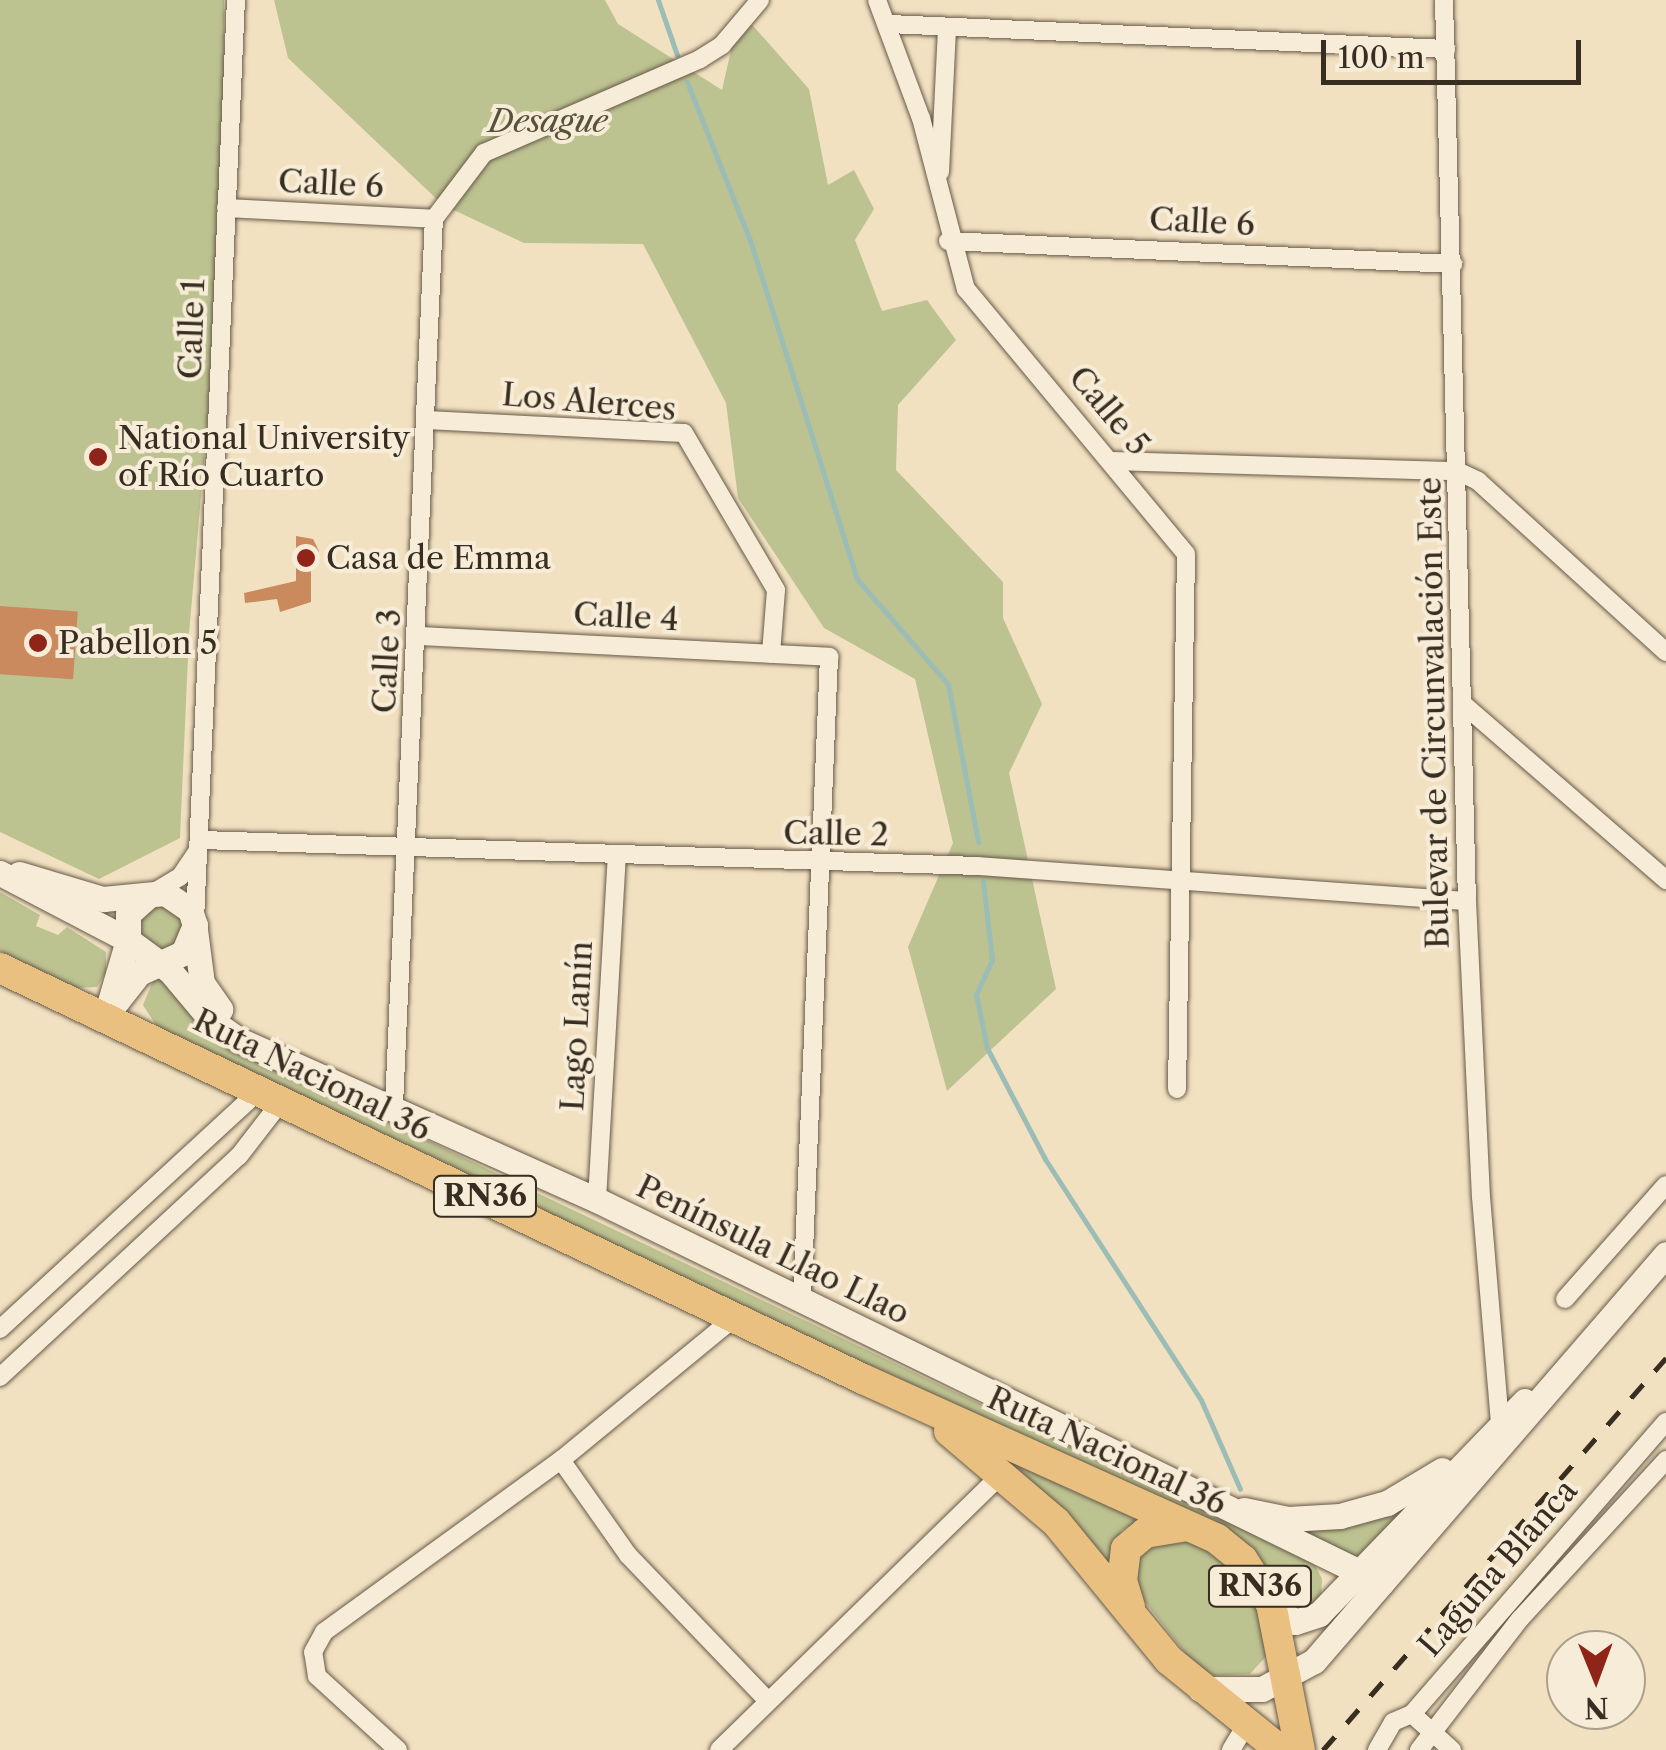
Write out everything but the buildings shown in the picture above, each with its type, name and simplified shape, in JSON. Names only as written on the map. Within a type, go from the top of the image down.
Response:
[{"type":"highway","name":"Ruta Nacional 36","points":[[0,968],[272,1094],[863,1379],[1187,1526],[1243,1560],[1271,1604],[1300,1750]]},
{"type":"highway","name":"Ruta Nacional 36","points":[[863,1379],[968,1442],[1056,1522],[1238,1737],[1280,1750]]},
{"type":"highway","name":"RN36","points":[[1130,1609],[1122,1580],[1126,1549],[1145,1533],[1187,1526]]},
{"type":"main road","points":[[0,871],[103,899],[149,895],[180,899],[195,925],[184,953],[139,973],[106,1015]]},
{"type":"main road","points":[[0,871],[128,940],[158,962]]},
{"type":"main road","points":[[106,1015],[128,940],[128,914],[149,895]]},
{"type":"main road","name":"Península Llao Llao","points":[[195,925],[202,982],[216,1006],[303,1066]]},
{"type":"main road","name":"Península Llao Llao","points":[[158,962],[220,1030],[394,1105],[597,1200],[802,1298],[1208,1504],[1370,1578]]},
{"type":"main road","points":[[1271,1604],[1284,1618],[1307,1620],[1370,1578],[1666,1254]]},
{"type":"main road","points":[[1200,1689],[1235,1694],[1288,1678],[1314,1661],[1370,1578],[1500,1423],[1578,1354]]},
{"type":"main road","name":"Península Llao Llao","points":[[1208,1504],[1288,1519],[1371,1508],[1432,1478],[1500,1423]]},
{"type":"street","name":"Calle 1","points":[[195,925],[202,840],[236,0]]},
{"type":"street","points":[[434,219],[484,154],[700,59],[722,45],[760,0]]},
{"type":"street","name":"Calle 5","points":[[878,0],[889,24],[948,241],[966,289],[1112,460],[1186,554],[1177,1089]]},
{"type":"street","name":"Bulevar de Circunvalación Este","points":[[1444,0],[1468,901],[1480,1198],[1500,1423]]},
{"type":"street","points":[[889,24],[1446,48]]},
{"type":"street","points":[[938,197],[948,27]]},
{"type":"street","name":"Calle 6","points":[[226,208],[434,219]]},
{"type":"street","name":"Calle 3","points":[[394,1105],[419,636],[434,219]]},
{"type":"street","name":"Calle 6","points":[[948,241],[1453,264]]},
{"type":"street","name":"Los Alerces","points":[[426,420],[684,433],[776,590],[771,654]]},
{"type":"street","points":[[1112,460],[1458,471],[1478,481],[1666,652]]},
{"type":"street","name":"Calle 4","points":[[419,636],[830,657],[824,865]]},
{"type":"street","points":[[1463,704],[1666,880]]},
{"type":"street","points":[[149,895],[180,877],[202,840]]},
{"type":"street","name":"Calle 2","points":[[202,840],[408,844],[824,865],[978,866],[1468,901]]},
{"type":"street","name":"Lago Lanín","points":[[597,1200],[617,856]]},
{"type":"street","points":[[802,1298],[824,865]]},
{"type":"street","points":[[0,1328],[272,1094]]},
{"type":"street","points":[[0,1377],[239,1156],[272,1094]]},
{"type":"street","points":[[1565,1299],[1666,1185]]},
{"type":"street","points":[[398,1750],[317,1676],[314,1652],[324,1632],[561,1460],[736,1316]]},
{"type":"street","name":"Laguna Blanca","points":[[1377,1750],[1394,1722],[1412,1714],[1666,1422]]},
{"type":"street","points":[[561,1460],[628,1555],[768,1701]]},
{"type":"street","name":"Laguna Blanca","points":[[1420,1750],[1520,1618],[1666,1460]]},
{"type":"street","points":[[718,1750],[1003,1474]]},
{"type":"street","points":[[1412,1714],[1452,1750]]},
{"type":"green space","name":"National University of Río Cuarto","points":[[0,0],[224,0],[226,208],[189,634],[180,838],[99,879],[0,832]]},
{"type":"green space","name":"Desague","points":[[274,0],[605,0],[618,24],[722,90],[740,11],[809,89],[828,185],[854,170],[874,209],[855,240],[882,311],[927,300],[956,340],[898,405],[896,470],[1003,582],[1003,618],[1042,704],[1009,773],[1056,989],[947,1091],[908,947],[953,843],[915,679],[824,628],[738,498],[726,403],[643,244],[524,243],[443,205],[288,58]]},
{"type":"green space","points":[[0,892],[40,915],[36,926],[58,935],[67,927],[106,952],[106,972],[97,987],[77,988],[0,951]]},
{"type":"green space","points":[[160,903],[177,910],[184,927],[177,944],[160,951],[143,944],[136,927],[143,910]]},
{"type":"green space","points":[[155,976],[172,982],[248,1055],[1314,1563],[1322,1579],[1321,1599],[1305,1608],[1287,1602],[1252,1550],[160,1031],[143,1005]]},
{"type":"green space","points":[[978,1438],[1144,1518],[1122,1530],[1110,1549],[1110,1575]]},
{"type":"green space","points":[[1412,1502],[1357,1563],[1284,1529]]},
{"type":"green space","points":[[1170,1537],[1198,1544],[1227,1565],[1253,1596],[1267,1626],[1270,1652],[1250,1674],[1203,1676],[1138,1593],[1133,1564],[1144,1544]]},
{"type":"waterway","points":[[658,0],[677,55]]},
{"type":"waterway","points":[[687,82],[750,240],[857,579],[948,684],[978,842]]},
{"type":"waterway","points":[[983,881],[992,960],[976,994],[987,1048],[1045,1159],[1201,1400],[1240,1489]]},
{"type":"railway","points":[[1323,1750],[1666,1358]]},
{"type":"place","name":"National University of Río Cuarto","points":[[98,457]]},
{"type":"place","name":"Casa de Emma","points":[[306,558]]},
{"type":"place","name":"Pabellon 5","points":[[38,643]]}]
